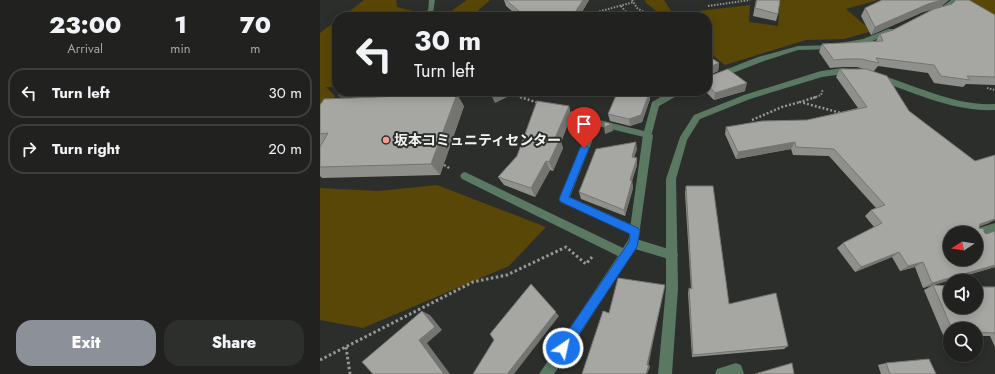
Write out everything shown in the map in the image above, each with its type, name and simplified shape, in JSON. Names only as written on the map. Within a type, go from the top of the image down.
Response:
[{"type":"street","points":[[431,12],[432,0]]},
{"type":"street","points":[[932,12],[944,8],[955,0]]},
{"type":"street","points":[[712,78],[760,59],[798,48],[828,47],[865,41],[897,28]]},
{"type":"street","points":[[665,374],[672,288],[670,179],[683,139],[697,117],[747,96],[821,74],[843,71],[867,74],[960,105],[989,108],[995,107]]},
{"type":"street","points":[[546,374],[626,255],[634,237],[648,135],[655,104],[667,96]]},
{"type":"street","points":[[648,135],[595,122],[564,199],[634,237],[672,255]]},
{"type":"street","points":[[465,176],[626,255]]},
{"type":"street","points":[[983,231],[995,228]]},
{"type":"street","points":[[722,374],[736,370],[737,374]]},
{"type":"path","points":[[708,6],[750,0]]},
{"type":"path","points":[[598,12],[633,1],[637,8],[644,12]]},
{"type":"path","points":[[621,6],[626,12]]},
{"type":"path","points":[[752,120],[777,110],[786,104],[800,102],[821,95],[825,84],[821,74]]},
{"type":"path","points":[[987,88],[995,90]]},
{"type":"path","points":[[519,96],[543,104]]},
{"type":"path","points":[[800,102],[846,115],[833,116]]},
{"type":"path","points":[[562,109],[595,122]]},
{"type":"path","points":[[320,360],[473,282],[507,275],[566,247],[586,264],[604,244]]},
{"type":"path","points":[[346,347],[350,374]]},
{"type":"shaded area","points":[[364,0],[396,0],[397,7],[417,12],[348,12]]},
{"type":"shaded area","points":[[467,0],[490,0],[476,12],[450,12]]},
{"type":"shaded area","points":[[645,0],[664,0],[672,12],[658,12],[646,3]]},
{"type":"shaded area","points":[[782,0],[878,0],[846,9],[872,31],[844,39],[806,40],[725,65],[712,55],[712,12],[690,12],[750,5],[749,22],[778,26],[780,1]]},
{"type":"shaded area","points":[[969,0],[995,0],[995,20]]},
{"type":"shaded area","points":[[332,24],[332,87],[326,87],[332,93],[332,96],[335,96],[320,121],[320,33]]},
{"type":"shaded area","points":[[437,185],[546,227],[509,266],[363,328],[320,320],[320,188],[379,191]]},
{"type":"building","points":[[506,0],[583,0],[575,12],[520,12]]},
{"type":"building","points":[[757,0],[780,0],[778,14],[755,8]]},
{"type":"building","points":[[882,0],[942,0],[928,4],[875,27],[865,8]]},
{"type":"building","points":[[956,0],[969,0],[995,15],[995,77],[967,76],[970,80],[941,76],[934,65],[876,58],[879,63],[861,59],[834,60],[822,44],[883,41],[880,34],[893,30],[934,9],[952,4]]},
{"type":"building","points":[[712,58],[719,63],[712,66]]},
{"type":"building","points":[[728,69],[747,83],[715,93],[712,90],[712,75]]},
{"type":"building","points":[[840,69],[866,69],[887,76],[909,111],[975,161],[995,155],[995,219],[980,224],[980,226],[943,226],[943,266],[983,266],[983,229],[986,234],[995,231],[995,265],[964,274],[943,274],[943,280],[932,283],[923,262],[908,266],[899,252],[861,267],[843,243],[882,223],[871,210],[885,205],[834,149],[796,147],[795,142],[738,152],[726,127],[762,121],[807,120],[867,107]]},
{"type":"building","name":"坂本コミュニティセンター","points":[[456,96],[431,164],[320,167],[320,147],[328,133],[320,134],[320,105],[324,99]]},
{"type":"building","points":[[616,96],[648,96],[641,115],[629,119],[608,114]]},
{"type":"building","points":[[537,101],[569,106],[555,138],[560,139],[549,162],[546,161],[531,188],[498,177],[517,156]]},
{"type":"building","points":[[605,122],[612,124],[604,127]]},
{"type":"building","points":[[636,142],[632,157],[637,158],[630,180],[632,181],[624,210],[579,192],[596,149]]},
{"type":"building","points":[[686,186],[713,186],[729,304],[776,293],[788,346],[693,355],[689,288],[692,289]]},
{"type":"building","points":[[618,278],[665,285],[646,374],[582,374],[603,311],[609,313]]},
{"type":"building","points":[[531,284],[556,312],[508,373],[509,374],[473,374],[494,340],[490,334]]},
{"type":"building","points":[[933,285],[943,286],[943,308]]},
{"type":"building","points":[[983,287],[995,287],[995,333],[983,332],[983,322],[949,322],[946,314],[983,314]]},
{"type":"building","points":[[422,311],[435,327],[419,340],[444,374],[373,374],[362,362]]},
{"type":"building","points":[[929,359],[936,374],[890,374],[886,363]]},
{"type":"building","points":[[792,363],[794,374],[755,374]]},
{"type":"tunnel","points":[[320,119],[343,97]]},
{"type":"place","name":"坂本コミュニティセンター","points":[[386,140]]},
{"type":"route","points":[[563,348],[626,255],[633,243],[635,231],[564,199],[584,148]]}]
